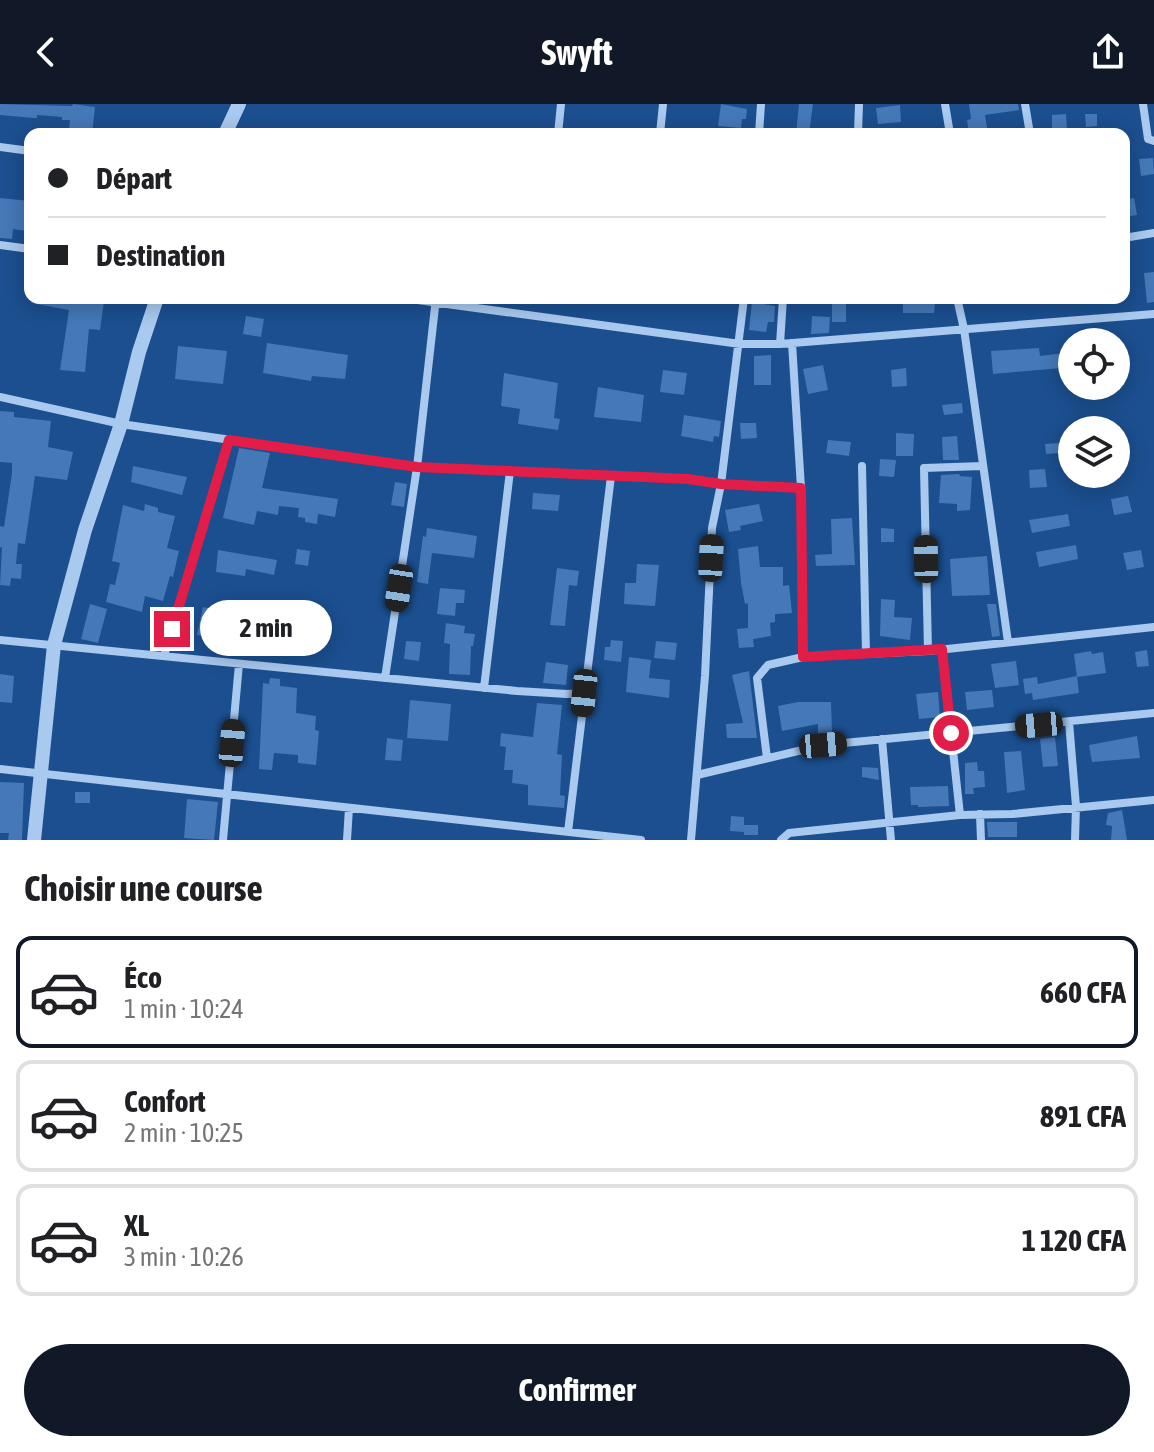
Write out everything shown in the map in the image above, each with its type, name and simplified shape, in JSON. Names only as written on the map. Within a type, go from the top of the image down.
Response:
[{"type":"street","points":[[228,128],[239,104]]},
{"type":"street","points":[[559,128],[561,104]]},
{"type":"street","points":[[661,128],[663,104]]},
{"type":"street","points":[[759,128],[761,104]]},
{"type":"street","points":[[858,128],[859,104]]},
{"type":"street","points":[[945,104],[949,128]]},
{"type":"street","points":[[1025,104],[1029,128]]},
{"type":"street","points":[[1143,104],[1148,139],[1154,141]]},
{"type":"street","points":[[0,147],[24,150]]},
{"type":"street","points":[[1130,237],[1154,233]]},
{"type":"street","points":[[0,245],[24,248]]},
{"type":"street","points":[[34,840],[54,645],[85,530],[121,424],[155,304]]},
{"type":"street","points":[[385,678],[417,467],[436,304]]},
{"type":"street","points":[[464,304],[740,344],[780,344],[1154,314]]},
{"type":"street","points":[[691,840],[705,676],[712,528],[721,484],[743,304]]},
{"type":"street","points":[[780,344],[783,304]]},
{"type":"street","points":[[958,304],[1008,642]]},
{"type":"street","points":[[792,343],[801,488],[803,657]]},
{"type":"street","points":[[0,397],[121,424],[417,467],[688,479],[801,488]]},
{"type":"street","points":[[164,656],[229,440]]},
{"type":"street","points":[[862,466],[866,654]]},
{"type":"street","points":[[928,651],[924,468],[982,466]]},
{"type":"street","points":[[484,688],[510,471]]},
{"type":"street","points":[[568,832],[611,476]]},
{"type":"street","points":[[767,758],[757,678],[768,665],[803,657],[928,651],[1154,627]]},
{"type":"street","points":[[0,640],[484,688],[552,694],[584,693]]},
{"type":"street","points":[[942,649],[960,815]]},
{"type":"street","points":[[223,840],[239,664]]},
{"type":"street","points":[[697,775],[823,745],[1154,713]]},
{"type":"street","points":[[1069,722],[1076,806],[1075,840]]},
{"type":"street","points":[[882,739],[891,840]]},
{"type":"street","points":[[0,769],[641,840]]},
{"type":"street","points":[[781,840],[789,833],[960,815],[1012,814],[1154,800]]},
{"type":"street","points":[[347,840],[349,808]]},
{"type":"street","points":[[980,814],[981,840]]},
{"type":"building","points":[[0,104],[95,107],[93,128],[69,128],[70,120],[62,120],[62,117],[0,115]]},
{"type":"building","points":[[721,104],[747,109],[741,128],[718,126]]},
{"type":"building","points":[[799,104],[813,104],[810,128],[797,128]]},
{"type":"building","points":[[969,104],[1018,104],[1019,110],[985,115],[987,128],[968,128],[967,120],[971,119]]},
{"type":"building","points":[[900,105],[901,122],[878,124],[876,108]]},
{"type":"building","points":[[1066,114],[1067,128],[1052,128],[1052,115]]},
{"type":"building","points":[[1085,114],[1097,114],[1097,126],[1086,127]]},
{"type":"building","points":[[1153,158],[1154,174],[1141,176],[1139,159]]},
{"type":"building","points":[[0,198],[24,200],[24,231],[13,229],[12,239],[0,238]]},
{"type":"building","points":[[1134,198],[1137,215],[1130,216],[1130,199]]},
{"type":"building","points":[[1154,272],[1154,302],[1147,303],[1144,273]]},
{"type":"building","points":[[36,304],[104,304],[100,330],[89,329],[85,372],[60,370],[69,310]]},
{"type":"building","points":[[752,304],[775,306],[774,322],[768,322],[766,332],[749,330]]},
{"type":"building","points":[[832,304],[846,304],[846,322],[832,322]]},
{"type":"building","points":[[903,304],[935,304],[934,313],[903,313]]},
{"type":"building","points":[[246,316],[264,319],[261,337],[243,334]]},
{"type":"building","points":[[812,316],[830,317],[829,333],[811,334]]},
{"type":"building","points":[[267,343],[348,355],[345,379],[312,376],[311,381],[263,373]]},
{"type":"building","points":[[178,346],[227,351],[223,384],[175,379]]},
{"type":"building","points":[[1039,348],[1040,356],[1058,354],[1058,368],[993,374],[991,351]]},
{"type":"building","points":[[771,355],[771,385],[754,385],[754,356]]},
{"type":"building","points":[[823,365],[828,390],[808,394],[803,369]]},
{"type":"building","points":[[906,368],[907,386],[892,387],[891,370]]},
{"type":"building","points":[[663,370],[687,373],[684,395],[660,392]]},
{"type":"building","points":[[504,373],[558,383],[554,418],[560,419],[558,430],[518,424],[520,409],[501,406]]},
{"type":"building","points":[[598,387],[644,395],[641,422],[594,417]]},
{"type":"building","points":[[962,403],[963,413],[944,415],[942,405]]},
{"type":"building","points":[[0,411],[14,412],[14,417],[51,421],[48,447],[73,452],[67,480],[35,476],[25,544],[18,543],[16,564],[22,564],[21,579],[11,578],[10,586],[0,585],[0,526],[4,527],[12,463],[0,462]]},
{"type":"building","points":[[684,415],[721,421],[719,437],[714,436],[713,442],[681,436]]},
{"type":"building","points":[[740,423],[756,423],[757,438],[741,439]]},
{"type":"building","points":[[896,433],[914,434],[913,456],[896,456]]},
{"type":"building","points":[[957,436],[959,460],[943,460],[942,437]]},
{"type":"building","points":[[828,440],[851,442],[849,456],[826,453]]},
{"type":"building","points":[[1058,443],[1058,453],[1046,454],[1045,444]]},
{"type":"building","points":[[239,448],[270,453],[262,488],[338,499],[335,517],[318,514],[317,524],[305,522],[305,518],[298,517],[299,508],[279,506],[278,515],[257,511],[254,525],[223,518]]},
{"type":"building","points":[[880,459],[896,460],[894,477],[879,476]]},
{"type":"building","points":[[133,466],[187,477],[182,495],[131,482]]},
{"type":"building","points":[[1045,469],[1047,487],[1030,488],[1029,470]]},
{"type":"building","points":[[941,475],[972,477],[970,510],[957,511],[957,504],[939,503]]},
{"type":"building","points":[[395,482],[407,484],[404,507],[391,505]]},
{"type":"building","points":[[533,493],[560,495],[558,511],[532,509]]},
{"type":"building","points":[[1128,496],[1132,512],[1114,515],[1111,499]]},
{"type":"building","points":[[145,504],[158,508],[158,512],[175,516],[167,548],[179,551],[163,601],[145,596],[142,612],[106,602],[110,584],[115,585],[120,563],[112,561],[123,505],[144,511]]},
{"type":"building","points":[[759,504],[763,521],[729,532],[725,510]]},
{"type":"building","points":[[1068,514],[1070,526],[1032,533],[1029,520]]},
{"type":"building","points":[[852,518],[855,565],[816,566],[815,555],[832,554],[831,519]]},
{"type":"building","points":[[427,528],[477,536],[474,558],[432,553],[428,584],[417,582],[423,536],[426,537]]},
{"type":"building","points":[[881,528],[894,529],[894,542],[881,542]]},
{"type":"building","points":[[1076,545],[1078,559],[1039,567],[1036,552]]},
{"type":"building","points":[[758,546],[760,567],[783,567],[783,586],[789,585],[792,613],[775,614],[775,622],[770,623],[771,636],[753,639],[754,647],[739,648],[737,629],[748,628],[748,603],[745,604],[741,583],[738,549]]},
{"type":"building","points":[[297,549],[310,551],[308,566],[295,564]]},
{"type":"building","points":[[218,550],[277,560],[274,575],[246,569],[245,576],[216,572]]},
{"type":"building","points":[[1141,550],[1144,567],[1127,570],[1123,553]]},
{"type":"building","points":[[987,556],[990,595],[952,596],[950,559]]},
{"type":"building","points":[[637,564],[659,565],[655,606],[624,604],[625,583],[636,583]]},
{"type":"building","points":[[557,568],[579,571],[577,586],[569,585],[565,626],[550,625]]},
{"type":"building","points":[[440,588],[465,590],[464,603],[456,603],[455,616],[437,614]]},
{"type":"building","points":[[881,599],[895,600],[894,617],[912,618],[910,640],[880,636]]},
{"type":"building","points":[[90,604],[107,609],[98,643],[81,639]]},
{"type":"building","points":[[987,604],[996,604],[1000,636],[992,637]]},
{"type":"building","points":[[236,606],[257,609],[252,641],[197,635],[203,607],[234,613]]},
{"type":"building","points":[[312,608],[323,611],[316,639],[289,632],[289,636],[276,634],[279,612],[310,616]]},
{"type":"building","points":[[446,623],[465,626],[464,633],[475,634],[471,646],[470,675],[449,674],[450,644],[444,643]]},
{"type":"building","points":[[611,640],[623,641],[621,662],[604,660],[605,647],[610,647]]},
{"type":"building","points":[[406,641],[421,642],[419,661],[404,659]]},
{"type":"building","points":[[656,641],[677,643],[675,660],[654,658]]},
{"type":"building","points":[[1147,650],[1149,666],[1137,667],[1135,652]]},
{"type":"building","points":[[1091,651],[1092,654],[1103,652],[1106,673],[1077,677],[1074,654]]},
{"type":"building","points":[[629,657],[651,660],[649,678],[670,680],[669,698],[626,692]]},
{"type":"building","points":[[1016,661],[1019,685],[995,688],[991,664]]},
{"type":"building","points":[[546,662],[568,665],[566,685],[543,683]]},
{"type":"building","points":[[749,671],[757,738],[727,738],[726,724],[743,723],[732,675]]},
{"type":"building","points":[[0,674],[14,676],[12,703],[0,702]]},
{"type":"building","points":[[1077,676],[1079,693],[1033,700],[1032,693],[1025,694],[1023,679],[1037,677],[1038,684]]},
{"type":"building","points":[[270,678],[280,679],[280,686],[297,688],[296,713],[316,716],[315,730],[319,731],[316,765],[298,763],[298,755],[274,753],[272,770],[259,769],[263,683],[269,684]]},
{"type":"building","points":[[992,690],[994,707],[967,710],[965,692]]},
{"type":"building","points":[[938,692],[940,717],[919,719],[916,694]]},
{"type":"building","points":[[410,700],[451,704],[448,741],[407,738]]},
{"type":"building","points":[[798,702],[831,702],[832,733],[818,734],[818,724],[782,731],[778,706]]},
{"type":"building","points":[[537,703],[562,705],[557,754],[562,755],[560,795],[565,796],[564,808],[528,805],[528,785],[512,783],[513,770],[504,770],[506,747],[500,746],[501,733],[533,737]]},
{"type":"building","points":[[1137,736],[1140,758],[1092,762],[1089,745]]},
{"type":"building","points":[[1055,737],[1058,766],[1043,767],[1040,739]]},
{"type":"building","points":[[387,738],[403,740],[401,761],[385,760]]},
{"type":"building","points":[[1021,751],[1025,790],[1007,793],[1004,752]]},
{"type":"building","points":[[977,762],[978,771],[984,771],[985,787],[973,788],[974,794],[965,794],[965,763]]},
{"type":"building","points":[[862,767],[878,768],[879,780],[862,777]]},
{"type":"building","points":[[0,782],[24,783],[22,840],[8,840],[9,833],[0,833]]},
{"type":"building","points":[[948,786],[949,806],[911,805],[910,787]]},
{"type":"building","points":[[75,792],[90,792],[90,803],[75,803]]},
{"type":"building","points":[[187,799],[218,802],[214,840],[184,838]]},
{"type":"building","points":[[1122,810],[1127,840],[1111,840],[1112,826],[1106,825],[1108,813]]},
{"type":"building","points":[[731,816],[744,817],[744,832],[730,831]]},
{"type":"building","points":[[987,822],[1017,822],[1017,837],[988,837]]},
{"type":"building","points":[[744,825],[758,825],[758,835],[744,835]]},
{"type":"route","points":[[172,629],[229,440],[417,467],[688,479],[801,488],[803,657],[942,649],[951,733]]}]
